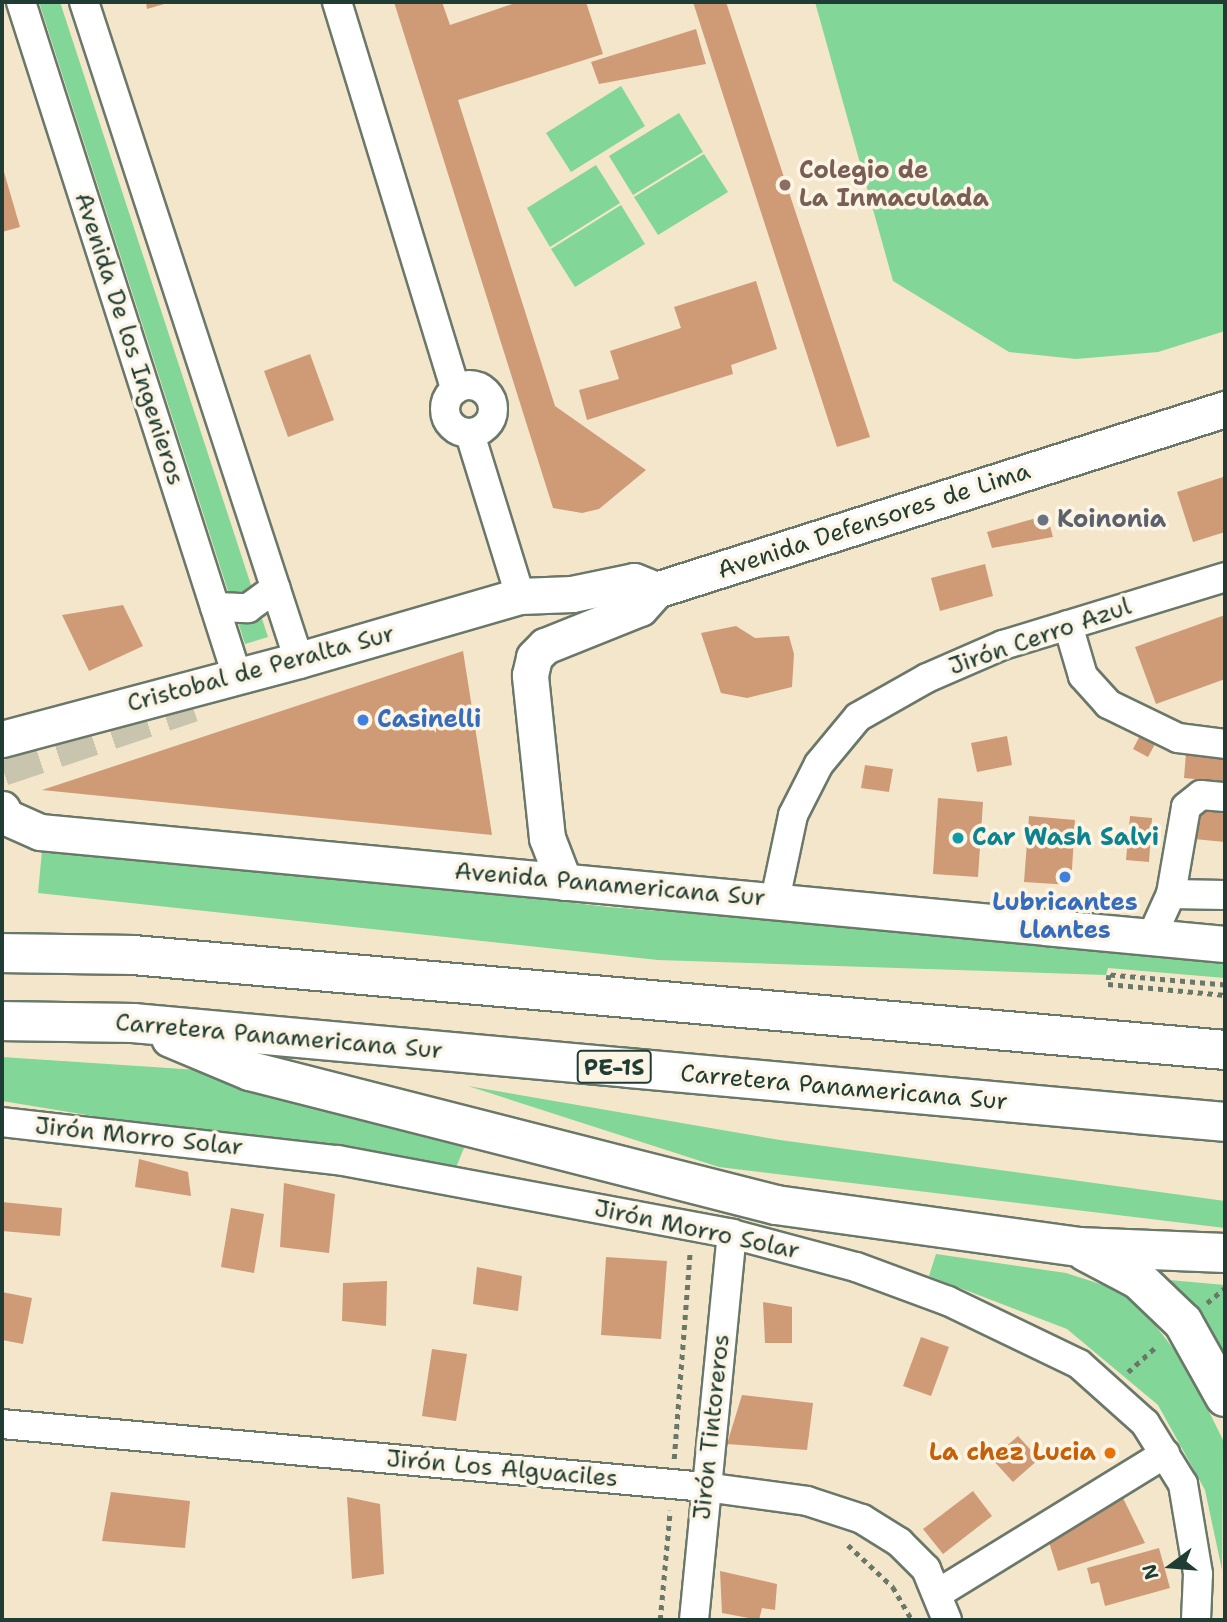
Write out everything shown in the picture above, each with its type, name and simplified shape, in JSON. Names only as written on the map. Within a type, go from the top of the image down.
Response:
[{"type":"highway","points":[[2,953],[133,955],[1225,1050]]},
{"type":"highway","name":"Carretera Panamericana Sur","points":[[2,1021],[133,1023],[1225,1122]]},
{"type":"highway","points":[[133,1023],[250,1071],[776,1206],[1078,1247],[1225,1253]]},
{"type":"highway","points":[[1078,1247],[1139,1280],[1183,1322],[1225,1397]]},
{"type":"main road","name":"Avenida Defensores de Lima","points":[[520,596],[572,594],[634,581],[656,590],[1225,410]]},
{"type":"main road","points":[[564,882],[547,838],[530,675],[534,657],[545,646],[640,608],[656,590]]},
{"type":"main road","name":"Cristobal de Peralta Sur","points":[[2,739],[299,660],[520,596]]},
{"type":"main road","name":"Avenida Panamericana Sur","points":[[2,809],[6,817],[40,832],[1225,944]]},
{"type":"street","name":"Avenida De los Ingenieros","points":[[21,2],[237,676]]},
{"type":"street","points":[[84,2],[299,660]]},
{"type":"street","points":[[337,2],[455,389],[444,411],[458,431],[470,435],[490,424],[493,402],[477,386],[455,389]]},
{"type":"street","points":[[470,435],[520,596]]},
{"type":"street","name":"Jirón Cerro Azul","points":[[775,900],[793,815],[819,764],[858,717],[964,660],[1225,577]]},
{"type":"street","points":[[215,607],[248,608],[276,588]]},
{"type":"street","points":[[1068,625],[1083,676],[1108,704],[1178,738],[1225,744]]},
{"type":"street","points":[[1151,937],[1171,894],[1186,807],[1201,795],[1225,797]]},
{"type":"street","points":[[1171,894],[1225,895]]},
{"type":"street","name":"Jirón Morro Solar","points":[[2,1122],[338,1160],[731,1245],[856,1267],[1023,1334],[1079,1364],[1111,1388],[1144,1423],[1165,1454],[1183,1484],[1198,1574],[1196,1620]]},
{"type":"street","name":"Jirón Tintoreros","points":[[695,1620],[705,1487],[731,1245]]},
{"type":"street","name":"Jirón Los Alguaciles","points":[[2,1424],[705,1487],[807,1501],[862,1518],[899,1542],[926,1569],[947,1620]]},
{"type":"street","points":[[937,1594],[1165,1454]]},
{"type":"path","points":[[1225,985],[1109,975],[1108,984],[1225,995]]},
{"type":"path","points":[[676,1247],[690,1250],[731,1245]]},
{"type":"path","points":[[660,1620],[690,1250]]},
{"type":"path","points":[[837,1540],[893,1587],[912,1620]]},
{"type":"green space","points":[[39,2],[60,2],[268,637],[245,644]]},
{"type":"green space","points":[[815,2],[1225,2],[1225,331],[1158,352],[1076,359],[1009,352],[893,281]]},
{"type":"green space","points":[[621,86],[645,126],[571,172],[546,133]]},
{"type":"green space","points":[[679,113],[703,152],[633,195],[609,156]]},
{"type":"green space","points":[[704,154],[728,192],[658,235],[634,197]]},
{"type":"green space","points":[[596,165],[620,203],[550,247],[527,208]]},
{"type":"green space","points":[[621,205],[645,244],[575,287],[551,249]]},
{"type":"green space","points":[[42,851],[233,862],[608,907],[1225,955],[1225,978],[1108,968],[1106,975],[658,960],[38,893]]},
{"type":"green space","points":[[2,1057],[213,1071],[468,1138],[453,1175],[2,1101]]},
{"type":"green space","points":[[468,1086],[780,1140],[1225,1201],[1225,1228],[719,1167]]},
{"type":"green space","points":[[936,1254],[1066,1273],[1131,1294],[1186,1365],[1223,1440],[1222,1570],[1205,1490],[1158,1405],[1067,1329],[929,1276]]},
{"type":"green space","points":[[1158,1279],[1225,1285],[1225,1375]]},
{"type":"building","points":[[146,2],[171,2],[147,9]]},
{"type":"building","points":[[394,2],[442,2],[450,25],[518,2],[586,2],[603,54],[458,100],[555,406],[646,470],[599,509],[582,513],[553,508]]},
{"type":"building","points":[[693,2],[726,2],[870,437],[837,447]]},
{"type":"building","points":[[696,29],[706,64],[599,84],[591,62]]},
{"type":"building","points":[[4,172],[20,227],[2,232],[2,173]]},
{"type":"building","points":[[756,281],[777,349],[731,365],[733,374],[587,420],[579,390],[619,379],[610,351],[681,328],[674,307]]},
{"type":"building","points":[[310,354],[334,420],[288,437],[264,371]]},
{"type":"building","points":[[1223,477],[1225,532],[1193,542],[1177,492]]},
{"type":"building","points":[[1047,515],[1053,537],[992,548],[987,532]]},
{"type":"building","points":[[985,564],[993,596],[940,611],[931,578]]},
{"type":"building","points":[[123,605],[143,646],[89,671],[62,615]]},
{"type":"building","points":[[1225,615],[1225,679],[1156,704],[1135,647]]},
{"type":"building","points":[[736,626],[755,638],[789,636],[794,654],[792,687],[747,698],[721,693],[701,633]]},
{"type":"building","name":"Casinelli","points":[[463,651],[492,835],[42,790]]},
{"type":"building","points":[[1146,724],[1161,733],[1148,757],[1133,749]]},
{"type":"building","points":[[1007,736],[1012,765],[977,772],[971,743]]},
{"type":"building","points":[[1186,753],[1225,756],[1225,782],[1184,778]]},
{"type":"building","points":[[865,765],[893,769],[889,792],[861,788]]},
{"type":"building","name":"Car Wash Salvi","points":[[938,798],[983,802],[978,877],[933,874]]},
{"type":"building","points":[[1197,807],[1225,809],[1225,842],[1194,839]]},
{"type":"building","points":[[1029,816],[1075,820],[1071,885],[1024,882]]},
{"type":"building","points":[[1130,816],[1152,818],[1149,862],[1126,860]]},
{"type":"building","points":[[139,1159],[188,1172],[191,1196],[135,1187]]},
{"type":"building","points":[[284,1183],[335,1194],[329,1253],[280,1247]]},
{"type":"building","points":[[2,1202],[62,1208],[60,1236],[2,1231]]},
{"type":"building","points":[[231,1208],[264,1214],[254,1273],[221,1267]]},
{"type":"building","points":[[606,1257],[667,1261],[661,1339],[601,1335]]},
{"type":"building","points":[[477,1267],[522,1276],[518,1311],[473,1304]]},
{"type":"building","points":[[387,1281],[386,1326],[342,1321],[343,1283]]},
{"type":"building","points":[[2,1292],[32,1298],[23,1344],[2,1340]]},
{"type":"building","points":[[763,1302],[792,1307],[792,1343],[765,1343]]},
{"type":"building","points":[[921,1337],[949,1347],[931,1396],[903,1386]]},
{"type":"building","points":[[432,1349],[467,1354],[456,1421],[422,1416]]},
{"type":"building","points":[[742,1395],[813,1403],[807,1450],[727,1444]]},
{"type":"building","points":[[1018,1436],[1039,1459],[1013,1482],[992,1459]]},
{"type":"building","points":[[973,1491],[992,1516],[943,1554],[923,1529]]},
{"type":"building","points":[[111,1492],[190,1501],[185,1548],[102,1541]]},
{"type":"building","points":[[1122,1496],[1145,1543],[1058,1571],[1048,1539]]},
{"type":"building","points":[[347,1497],[380,1504],[384,1574],[352,1579]]},
{"type":"building","points":[[1159,1548],[1170,1588],[1105,1606],[1099,1582],[1091,1584],[1087,1568]]},
{"type":"building","points":[[720,1571],[777,1584],[775,1610],[762,1608],[759,1620],[722,1613]]},
{"type":"tunnel","points":[[2,767],[192,703]]},
{"type":"place","name":"Colegio de La Inmaculada","points":[[785,185]]},
{"type":"place","name":"Koinonia","points":[[1043,520]]},
{"type":"place","name":"Casinelli","points":[[363,720]]},
{"type":"place","name":"Car Wash Salvi","points":[[958,838]]},
{"type":"place","name":"Lubricantes Llantes","points":[[1065,877]]},
{"type":"place","name":"La chez Lucia","points":[[1110,1453]]}]
